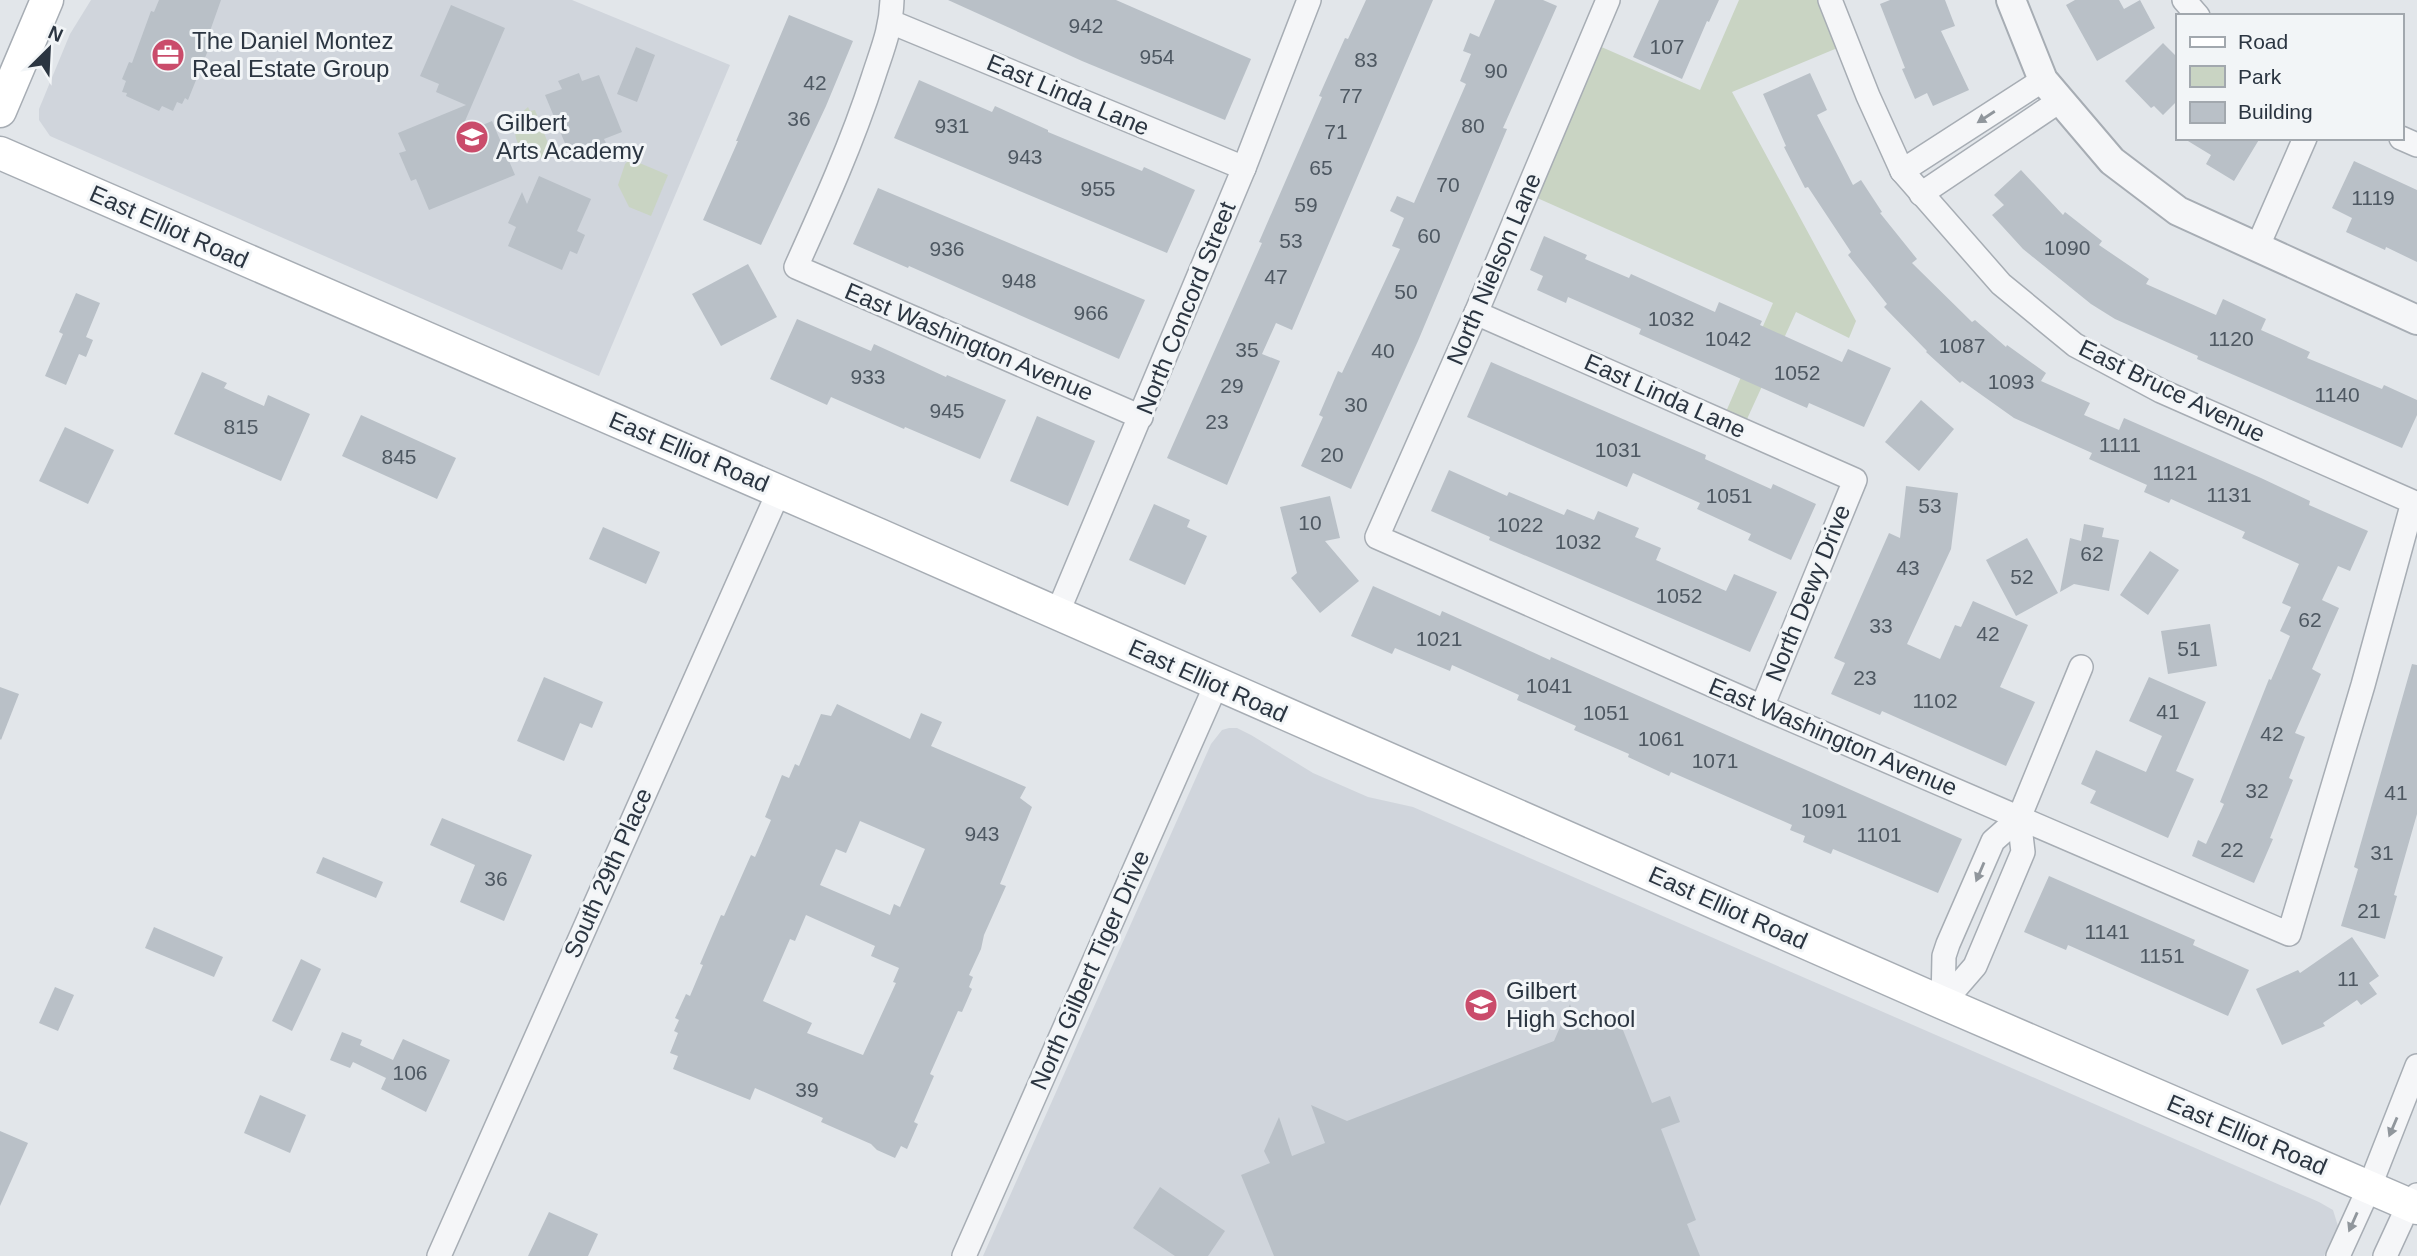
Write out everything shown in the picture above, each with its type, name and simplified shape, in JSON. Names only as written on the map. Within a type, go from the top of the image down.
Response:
[{"type":"main road","points":[[0,111],[47,0]]},
{"type":"main road","name":"East Elliot Road","points":[[0,153],[779,491],[1216,685],[2369,1188],[2414,1202]]},
{"type":"street","name":"North Concord Street","points":[[1057,614],[1244,168],[1310,0]]},
{"type":"street","name":"North Nielson Lane","points":[[1377,537],[1476,313],[1608,0]]},
{"type":"street","name":"East Bruce Avenue","points":[[1830,0],[1868,96],[1902,171],[2000,284],[2074,345],[2161,391],[2413,502],[2363,685],[2289,934]]},
{"type":"street","points":[[2011,0],[2052,90],[2112,161],[2178,211],[2417,320]]},
{"type":"street","points":[[2184,0],[2196,14]]},
{"type":"street","name":"East Linda Lane","points":[[891,11],[1244,168]]},
{"type":"street","name":"East Washington Avenue","points":[[891,11],[849,149],[796,267],[1141,417]]},
{"type":"street","points":[[1902,171],[2052,90]]},
{"type":"street","points":[[1921,194],[2052,90]]},
{"type":"street","points":[[2258,248],[2304,140]]},
{"type":"street","name":"East Linda Lane","points":[[1476,313],[1855,480]]},
{"type":"street","name":"North Dewy Drive","points":[[1762,706],[1855,480]]},
{"type":"street","name":"South 29th Place","points":[[439,1256],[779,491]]},
{"type":"street","name":"East Washington Avenue","points":[[1377,537],[2289,934]]},
{"type":"street","points":[[1944,1003],[1944,956],[1948,944],[1993,841],[2019,818],[2081,667]]},
{"type":"street","name":"North Gilbert Tiger Drive","points":[[964,1256],[1216,685]]},
{"type":"street","points":[[1944,1003],[1975,966],[2024,852],[2019,818]]},
{"type":"street","points":[[2338,1256],[2369,1188],[2417,1066]]},
{"type":"street","points":[[2385,1256],[2414,1202]]},
{"type":"shaded area","name":"Gilbert Arts Academy","points":[[91,0],[572,0],[730,65],[599,376],[50,136],[39,120],[39,109],[70,34]]},
{"type":"shaded area","name":"Gilbert High School","points":[[1237,728],[1313,773],[1368,797],[1413,807],[2319,1202],[2333,1210],[2338,1226],[2324,1256],[983,1256],[1211,744],[1222,730]]},
{"type":"green space","points":[[1739,0],[1832,0],[1847,44],[1732,92],[1856,321],[1849,338],[1796,312],[1742,430],[1722,421],[1773,303],[1526,193],[1590,42],[1700,90]]},
{"type":"green space","points":[[528,107],[530,111],[535,110],[553,156],[531,156],[518,144],[516,125]]},
{"type":"green space","points":[[630,159],[668,175],[651,216],[629,207],[618,185],[625,164]]},
{"type":"building","name":"The Daniel Montez Real Estate Group","points":[[159,0],[221,0],[210,31],[215,33],[188,100],[185,98],[182,104],[177,102],[173,111],[162,106],[159,111],[122,92],[126,81],[122,79],[129,62],[132,63],[151,11],[154,12]]},
{"type":"building","points":[[948,0],[1116,0],[1251,59],[1225,120],[1082,61]]},
{"type":"building","points":[[1366,0],[1433,0],[1292,330],[1276,323],[1262,354],[1280,361],[1227,485],[1167,458],[1262,243],[1259,242],[1322,97],[1319,96],[1345,38],[1348,39]]},
{"type":"building","points":[[1495,0],[1543,0],[1557,6],[1503,128],[1507,129],[1418,341],[1351,489],[1301,466],[1323,417],[1319,415],[1338,371],[1342,373],[1400,249],[1392,246],[1404,218],[1390,211],[1397,196],[1414,203],[1466,84],[1460,81],[1471,54],[1463,51],[1470,33],[1479,37]]},
{"type":"building","points":[[1659,0],[1719,0],[1682,79],[1633,57]]},
{"type":"building","points":[[1890,0],[1945,0],[1955,26],[1941,31],[1969,90],[1933,106],[1927,93],[1915,99],[1880,4]]},
{"type":"building","points":[[2075,0],[2119,0],[2124,9],[2140,0],[2155,28],[2097,61],[2066,5]]},
{"type":"building","points":[[451,5],[505,28],[459,135],[492,121],[515,175],[429,210],[416,179],[411,181],[399,153],[406,151],[398,133],[466,105],[436,92],[439,84],[420,76]]},
{"type":"building","points":[[789,15],[853,41],[826,106],[761,245],[703,220]]},
{"type":"building","points":[[2163,43],[2176,56],[2176,102],[2163,115],[2154,106],[2151,108],[2125,81]]},
{"type":"building","points":[[636,47],[655,55],[637,102],[617,94]]},
{"type":"building","points":[[579,73],[582,81],[599,75],[622,132],[604,139],[608,147],[589,154],[586,147],[569,153],[545,95],[562,89],[558,81]]},
{"type":"building","points":[[1810,73],[1827,110],[1817,115],[1853,185],[1861,180],[1882,212],[1880,213],[1917,259],[1912,263],[1972,322],[1975,320],[2006,347],[2007,345],[2046,373],[2041,381],[2090,403],[2084,415],[2119,430],[2124,418],[2261,478],[2310,501],[2309,505],[2368,531],[2350,571],[2338,566],[2322,600],[2339,608],[2312,669],[2321,674],[2295,733],[2305,737],[2289,778],[2293,780],[2270,838],[2273,839],[2254,883],[2192,856],[2198,840],[2206,844],[2224,804],[2220,802],[2269,679],[2271,680],[2290,636],[2280,631],[2291,607],[2282,603],[2299,564],[2242,538],[2245,532],[2171,499],[2169,503],[2144,492],[2147,485],[2089,459],[2092,453],[2014,418],[1962,381],[1960,383],[1926,352],[1884,307],[1887,304],[1848,255],[1851,252],[1808,187],[1805,188],[1784,147],[1786,146],[1763,94]]},
{"type":"building","points":[[919,80],[992,112],[995,106],[1048,132],[1142,171],[1144,167],[1195,190],[1167,253],[894,138]]},
{"type":"building","points":[[2186,140],[2259,140],[2234,181],[2206,164],[2211,155]]},
{"type":"building","points":[[2354,161],[2417,190],[2417,262],[2346,232],[2352,218],[2332,208]]},
{"type":"building","points":[[2021,170],[2063,215],[2065,212],[2102,241],[2099,245],[2149,279],[2146,284],[2216,315],[2223,299],[2266,319],[2261,330],[2310,352],[2307,358],[2382,389],[2384,385],[2417,400],[2417,415],[2402,448],[2197,359],[2198,356],[2115,319],[2091,304],[2023,249],[1992,215],[2004,205],[1994,195]]},
{"type":"building","points":[[539,176],[591,199],[577,231],[585,235],[577,254],[570,251],[562,270],[508,246],[516,227],[508,223],[522,192],[527,204]]},
{"type":"building","points":[[878,188],[1145,300],[1119,359],[853,244]]},
{"type":"building","points":[[1544,236],[1587,255],[1585,259],[1629,278],[1631,274],[1715,312],[1719,302],[1762,321],[1760,325],[1842,362],[1848,349],[1891,368],[1864,427],[1809,403],[1807,408],[1639,334],[1641,329],[1568,297],[1566,303],[1537,290],[1543,276],[1530,270]]},
{"type":"building","points":[[748,264],[777,317],[721,346],[692,294]]},
{"type":"building","points":[[76,293],[100,303],[86,337],[93,340],[86,357],[79,354],[66,385],[45,376],[63,334],[59,332]]},
{"type":"building","points":[[797,319],[871,351],[874,344],[946,377],[947,375],[1006,400],[980,459],[831,397],[827,405],[770,379]]},
{"type":"building","points":[[1491,362],[1706,455],[1705,459],[1771,489],[1773,484],[1816,504],[1791,560],[1748,540],[1751,534],[1697,509],[1700,503],[1633,473],[1627,487],[1467,417]]},
{"type":"building","points":[[202,372],[227,383],[224,388],[264,406],[268,395],[310,414],[281,481],[174,434]]},
{"type":"building","points":[[1921,400],[1954,429],[1919,471],[1885,442]]},
{"type":"building","points":[[361,415],[456,458],[437,499],[342,456]]},
{"type":"building","points":[[1037,416],[1095,441],[1068,506],[1010,481]]},
{"type":"building","points":[[65,427],[114,450],[88,504],[39,481]]},
{"type":"building","points":[[1449,470],[1507,496],[1509,492],[1564,515],[1567,509],[1594,520],[1598,511],[1639,528],[1635,537],[1661,548],[1656,560],[1726,591],[1734,574],[1777,592],[1750,652],[1489,540],[1490,537],[1431,511]]},
{"type":"building","points":[[1906,486],[1958,493],[1951,549],[1907,644],[1940,659],[1955,625],[1961,627],[1973,601],[2028,625],[2000,687],[2035,702],[2006,766],[1882,711],[1880,715],[1831,694],[1845,663],[1834,658],[1889,533],[1900,538]]},
{"type":"building","points":[[1330,496],[1340,538],[1325,541],[1359,581],[1320,613],[1291,578],[1297,573],[1280,507]]},
{"type":"building","points":[[1154,504],[1190,520],[1187,527],[1207,536],[1185,585],[1129,560]]},
{"type":"building","points":[[2084,524],[2104,528],[2102,537],[2119,540],[2109,591],[2074,584],[2060,592],[2070,538],[2081,541]]},
{"type":"building","points":[[603,527],[660,552],[646,584],[589,559]]},
{"type":"building","points":[[2027,538],[2058,593],[2016,616],[1986,560]]},
{"type":"building","points":[[2150,551],[2179,570],[2148,615],[2120,595]]},
{"type":"building","points":[[1373,586],[1440,616],[1442,611],[1550,660],[1551,657],[1962,839],[1938,893],[1833,849],[1831,854],[1803,842],[1805,836],[1790,830],[1792,825],[1671,772],[1669,776],[1628,757],[1629,754],[1574,730],[1576,726],[1517,700],[1519,695],[1452,665],[1450,671],[1395,648],[1392,654],[1351,636]]},
{"type":"building","points":[[2210,624],[2217,666],[2168,674],[2161,631]]},
{"type":"building","points":[[2412,664],[2417,665],[2417,814],[2394,895],[2397,896],[2385,939],[2341,926],[2358,869],[2354,867]]},
{"type":"building","points":[[544,677],[603,702],[592,728],[580,723],[564,761],[517,741]]},
{"type":"building","points":[[2149,677],[2206,702],[2176,771],[2194,779],[2168,838],[2090,803],[2096,791],[2081,784],[2096,750],[2146,772],[2162,736],[2129,721]]},
{"type":"building","points":[[0,687],[19,694],[1,740],[0,739]]},
{"type":"building","points":[[837,704],[910,739],[921,713],[942,722],[931,746],[1026,787],[1020,798],[1032,807],[1000,884],[1006,886],[969,975],[973,977],[969,987],[972,989],[962,1012],[958,1011],[930,1074],[934,1076],[914,1122],[918,1124],[907,1149],[901,1146],[895,1158],[821,1122],[823,1118],[755,1088],[750,1100],[673,1069],[678,1056],[670,1053],[678,1033],[674,1031],[679,1020],[675,1018],[686,994],[690,996],[721,915],[724,916],[751,855],[755,857],[771,820],[765,817],[782,775],[789,778],[795,764],[799,766],[821,714],[831,716]],"holes":[[[860,821],[925,849],[900,907],[894,904],[890,915],[820,885],[836,849],[846,853]],[[806,915],[875,946],[871,956],[899,968],[893,982],[896,983],[863,1055],[807,1033],[812,1023],[763,1001],[790,939],[795,941]]]},
{"type":"building","points":[[442,818],[532,855],[504,921],[460,902],[475,865],[430,845]]},
{"type":"building","points":[[323,857],[383,882],[376,898],[316,873]]},
{"type":"building","points":[[2049,876],[2195,940],[2193,945],[2249,970],[2228,1016],[2068,945],[2066,950],[2024,932]]},
{"type":"building","points":[[154,927],[223,957],[214,977],[145,948]]},
{"type":"building","points":[[2352,937],[2379,976],[2369,983],[2377,994],[2361,1005],[2357,1000],[2323,1023],[2325,1026],[2282,1045],[2256,989],[2298,970],[2300,973]]},
{"type":"building","points":[[301,959],[321,969],[292,1031],[272,1021]]},
{"type":"building","points":[[55,987],[74,995],[58,1031],[39,1023]]},
{"type":"building","points":[[1570,1004],[1579,1030],[1617,1015],[1652,1103],[1670,1096],[1680,1122],[1661,1129],[1696,1220],[1687,1224],[1700,1256],[1274,1256],[1241,1175],[1270,1163],[1264,1151],[1279,1117],[1292,1156],[1325,1143],[1311,1105],[1347,1121],[1554,1041]]},
{"type":"building","points":[[342,1032],[362,1040],[360,1045],[393,1060],[403,1039],[450,1060],[426,1112],[381,1089],[386,1078],[353,1062],[350,1068],[330,1060]]},
{"type":"building","points":[[260,1095],[306,1115],[290,1153],[244,1133]]},
{"type":"building","points":[[0,1131],[28,1143],[0,1206]]},
{"type":"building","points":[[1160,1187],[1225,1231],[1208,1256],[1175,1256],[1133,1228]]},
{"type":"building","points":[[549,1212],[598,1234],[588,1256],[528,1256]]},
{"type":"place","name":"The Daniel Montez Real Estate Group","points":[[168,55]]},
{"type":"place","name":"Gilbert Arts Academy","points":[[472,137]]},
{"type":"place","name":"Gilbert High School","points":[[1481,1005]]}]
